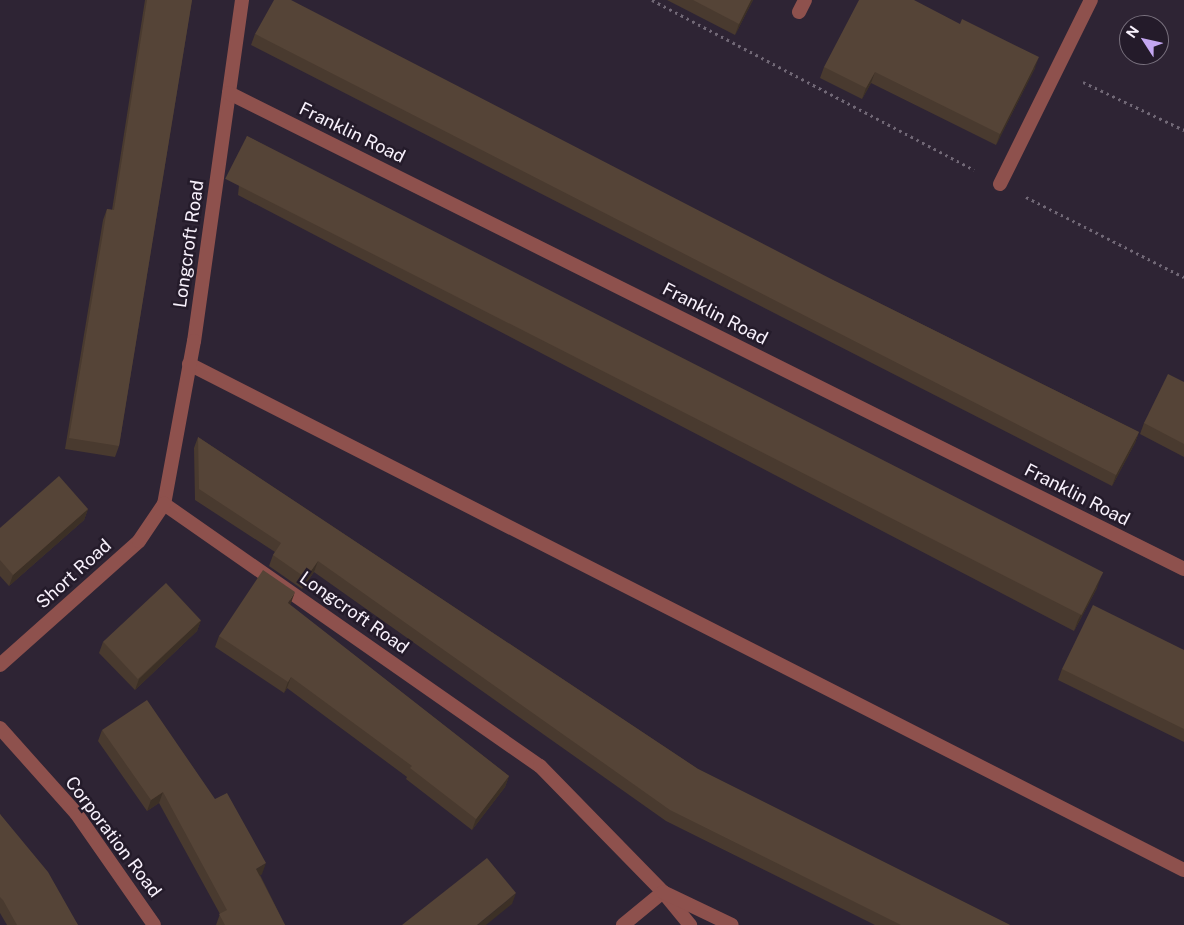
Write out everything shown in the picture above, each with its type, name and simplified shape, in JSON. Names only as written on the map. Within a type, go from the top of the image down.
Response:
[{"type":"street","name":"Longcroft Road","points":[[242,0],[189,364],[164,504],[540,766],[663,892],[690,925]]},
{"type":"street","points":[[1000,184],[1091,0]]},
{"type":"street","name":"Franklin Road","points":[[229,93],[1184,569]]},
{"type":"street","points":[[189,364],[1184,870]]},
{"type":"street","name":"Short Road","points":[[0,665],[139,541],[164,504]]},
{"type":"street","name":"Corporation Road","points":[[0,728],[76,813],[154,925]]},
{"type":"street","points":[[622,925],[663,892],[732,925]]},
{"type":"path","points":[[652,0],[1000,184],[1184,277]]},
{"type":"path","points":[[1057,69],[1184,130]]},
{"type":"building","points":[[147,0],[192,0],[119,446],[69,438],[107,209],[114,210]]},
{"type":"building","points":[[274,0],[291,0],[837,282],[1139,432],[1116,475],[255,34]]},
{"type":"building","points":[[693,0],[751,0],[739,24]]},
{"type":"building","points":[[859,0],[914,0],[960,24],[962,19],[1039,57],[1000,134],[875,72],[866,88],[824,67]]},
{"type":"building","points":[[247,136],[1103,572],[1081,615],[225,179]]},
{"type":"building","points":[[1168,374],[1184,382],[1184,444],[1144,423]]},
{"type":"building","points":[[198,437],[698,769],[1010,925],[901,925],[670,810],[318,561],[306,578],[273,555],[281,543],[199,489]]},
{"type":"building","points":[[59,476],[88,509],[13,575],[0,560],[0,528]]},
{"type":"building","points":[[263,570],[295,592],[288,603],[509,776],[476,819],[410,768],[412,766],[291,677],[288,682],[219,636]]},
{"type":"building","points":[[166,583],[201,620],[138,679],[103,642]]},
{"type":"building","points":[[1093,605],[1184,650],[1184,729],[1062,669]]},
{"type":"building","points":[[147,700],[215,799],[227,793],[266,863],[256,869],[285,925],[225,925],[219,914],[227,910],[163,792],[151,800],[102,730]]},
{"type":"building","points":[[0,814],[48,872],[78,925],[17,925],[0,897]]},
{"type":"building","points":[[487,858],[516,893],[477,925],[402,925]]}]
